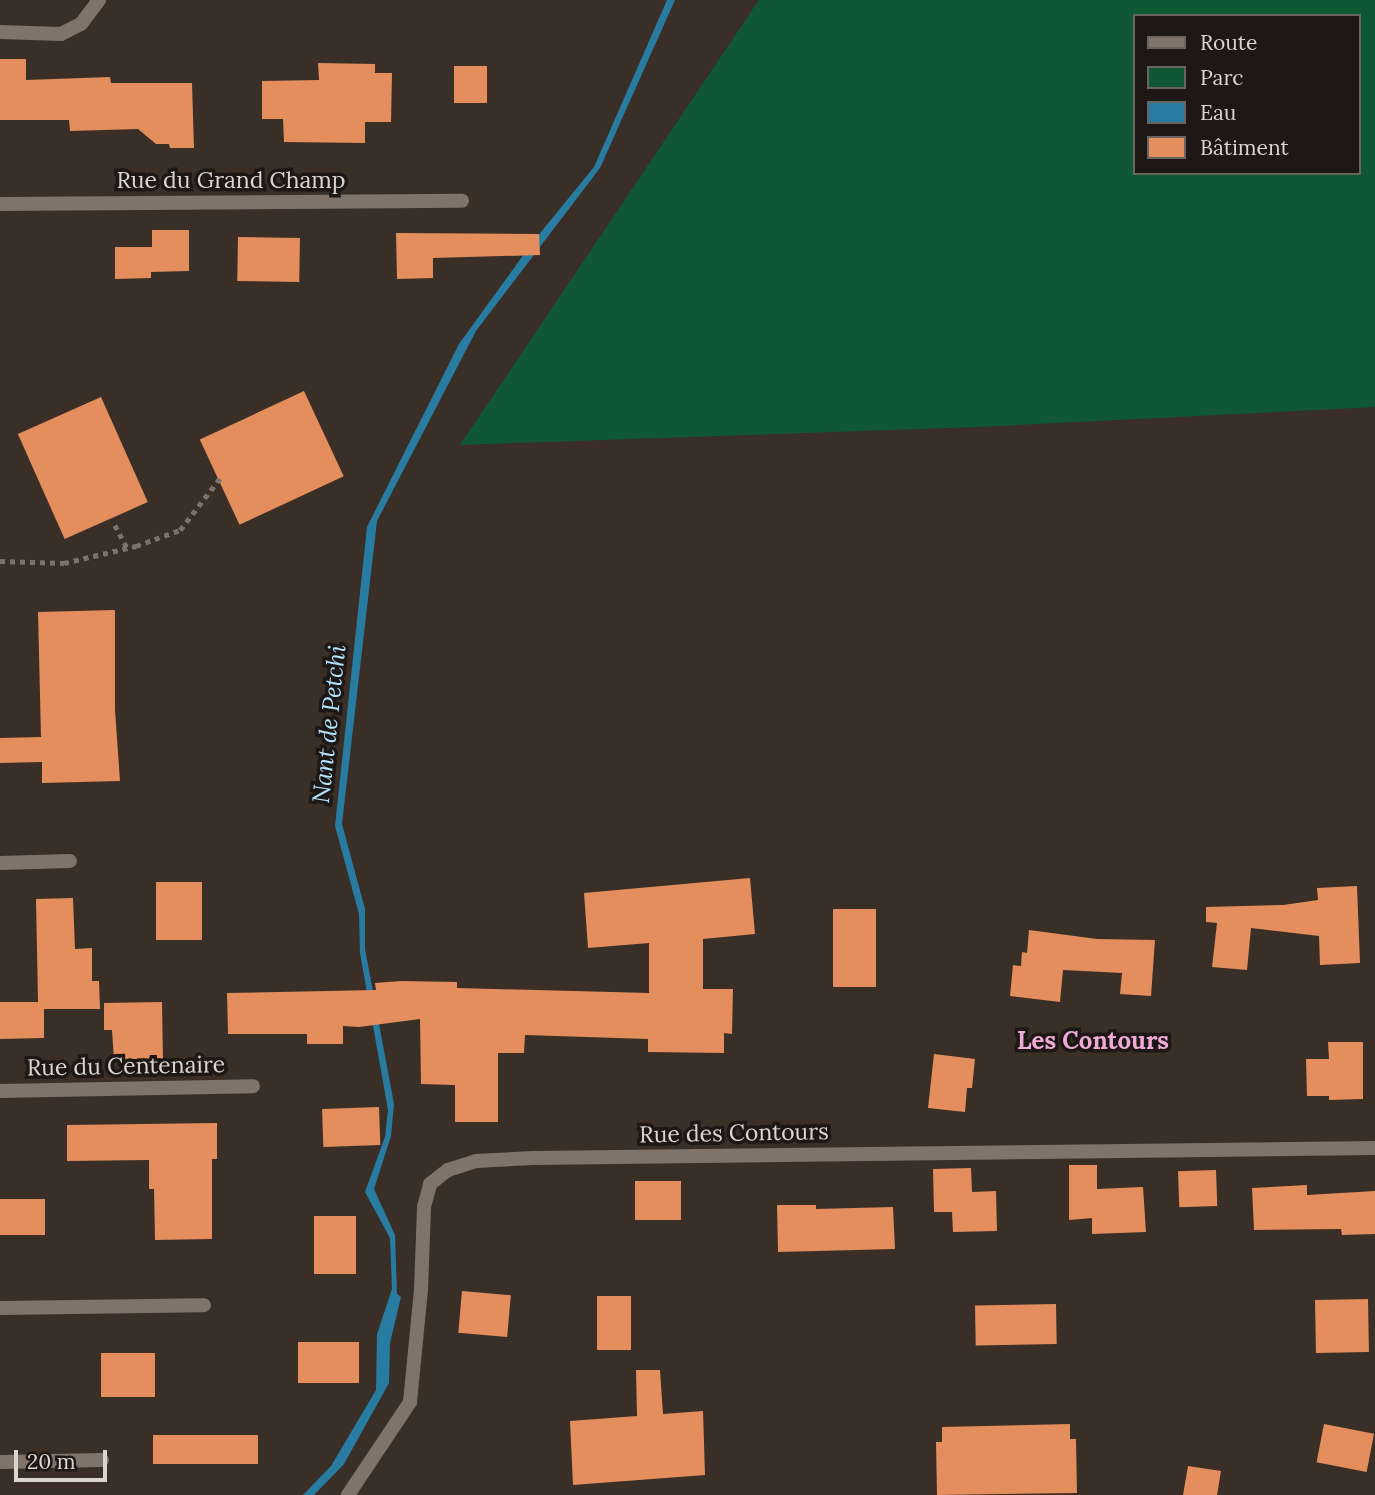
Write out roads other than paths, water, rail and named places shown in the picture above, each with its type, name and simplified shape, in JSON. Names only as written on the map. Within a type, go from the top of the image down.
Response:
[{"type":"street","points":[[0,32],[61,34],[81,24],[99,0]]},
{"type":"street","name":"Rue du Grand Champ","points":[[0,204],[462,201]]},
{"type":"street","points":[[0,863],[70,861]]},
{"type":"street","name":"Rue du Centenaire","points":[[0,1091],[253,1086]]},
{"type":"street","name":"Rue des Contours","points":[[348,1495],[410,1402],[421,1290],[424,1206],[430,1184],[448,1170],[477,1161],[533,1158],[1375,1148]]},
{"type":"street","points":[[0,1307],[204,1305]]},
{"type":"street","points":[[0,1462],[102,1460]]},
{"type":"water","points":[[667,0],[675,0],[600,168],[476,331],[377,521],[342,824],[365,909],[365,949],[394,1104],[391,1136],[374,1189],[395,1235],[397,1294],[401,1297],[390,1343],[389,1383],[344,1464],[314,1495],[303,1495],[331,1466],[376,1390],[377,1334],[392,1289],[390,1238],[365,1192],[385,1137],[388,1110],[360,953],[359,914],[335,826],[367,527],[459,344],[532,243],[594,167]]},
{"type":"district","name":"Les Contours","points":[[1093,1041]]},
{"type":"water label","name":"Nant de Petchi","points":[[329,724]]}]
